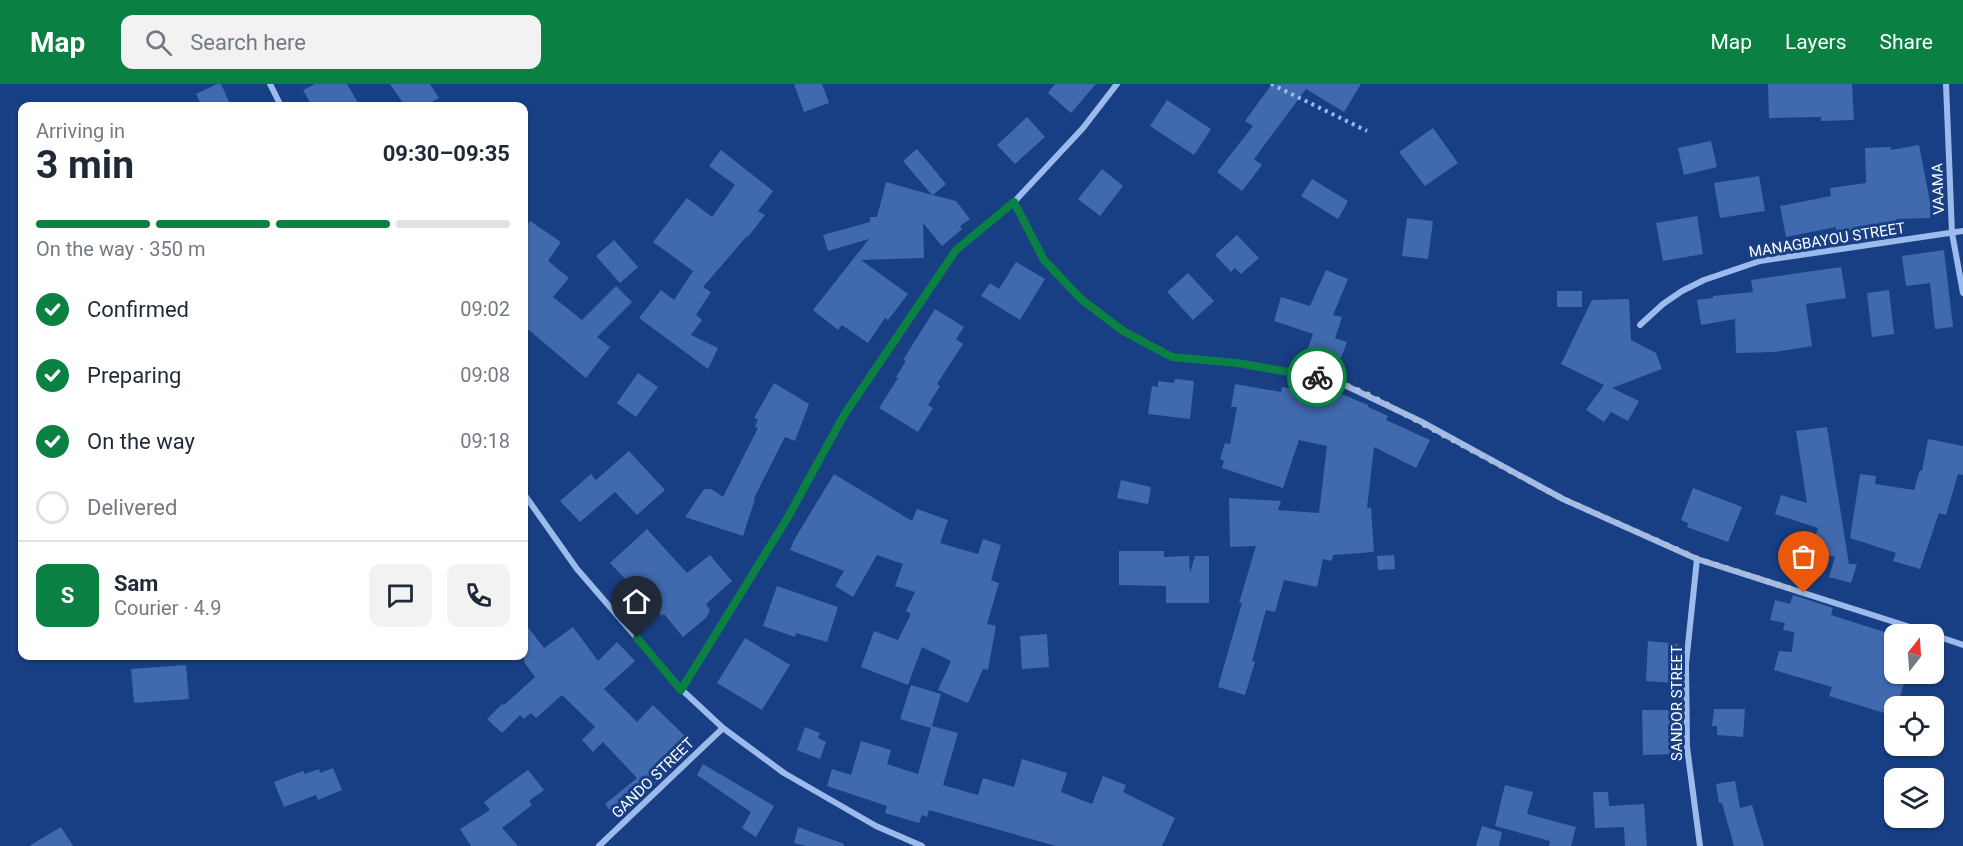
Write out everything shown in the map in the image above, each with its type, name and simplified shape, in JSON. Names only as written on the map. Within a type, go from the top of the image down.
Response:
[{"type":"street","points":[[270,84],[279,102]]},
{"type":"street","points":[[681,690],[788,517],[844,415],[956,250],[1014,202],[1083,128],[1117,84]]},
{"type":"street","name":"VAAMA","points":[[1946,84],[1952,233],[1963,293]]},
{"type":"street","points":[[1014,202],[1044,260],[1081,299],[1123,331],[1172,357],[1237,363],[1334,380],[1420,421],[1563,499],[1698,559],[1899,624]]},
{"type":"street","name":"MANAGBAYOU STREET","points":[[1640,325],[1663,304],[1682,291],[1742,266],[1792,255],[1963,231]]},
{"type":"street","points":[[528,500],[578,569],[681,690],[723,728],[784,773],[876,826],[922,846]]},
{"type":"street","name":"SANDOR STREET","points":[[1698,559],[1686,664],[1687,747],[1700,846]]},
{"type":"street","points":[[1944,639],[1963,645]]},
{"type":"street","name":"GANDO STREET","points":[[599,846],[723,728]]},
{"type":"path","points":[[1271,84],[1367,131]]},
{"type":"building","points":[[221,84],[229,102],[200,102],[196,94]]},
{"type":"building","points":[[315,84],[347,84],[358,102],[310,102],[303,90]]},
{"type":"building","points":[[390,84],[430,84],[439,98],[432,102],[402,102]]},
{"type":"building","points":[[794,84],[822,84],[829,103],[804,112]]},
{"type":"building","points":[[1055,84],[1096,84],[1071,113],[1048,93]]},
{"type":"building","points":[[1272,84],[1361,84],[1344,112],[1306,89],[1254,159],[1262,165],[1242,191],[1217,172],[1253,126],[1245,121]]},
{"type":"building","points":[[1768,84],[1852,84],[1854,120],[1821,121],[1821,117],[1769,118]]},
{"type":"building","points":[[1167,100],[1211,129],[1194,155],[1150,126]]},
{"type":"building","points":[[1027,117],[1045,137],[1015,164],[997,145]]},
{"type":"building","points":[[1433,128],[1458,163],[1425,186],[1399,152]]},
{"type":"building","points":[[1711,141],[1717,167],[1684,175],[1678,148]]},
{"type":"building","points":[[1919,145],[1930,202],[1930,218],[1896,219],[1897,224],[1836,232],[1836,227],[1786,237],[1780,206],[1831,196],[1830,188],[1866,183],[1865,148],[1891,147],[1891,150]]},
{"type":"building","points":[[917,149],[946,184],[933,195],[956,201],[970,219],[960,226],[962,229],[942,246],[923,223],[924,258],[861,260],[908,294],[888,320],[885,318],[868,343],[842,325],[838,330],[813,310],[869,239],[828,251],[823,235],[870,222],[870,217],[877,217],[886,182],[932,195],[903,161]]},
{"type":"building","points":[[721,150],[773,191],[758,211],[765,215],[703,287],[711,292],[696,315],[702,320],[691,335],[718,348],[708,369],[639,318],[661,290],[674,300],[693,271],[653,242],[687,198],[712,217],[735,185],[709,166]]},
{"type":"building","points":[[1102,169],[1123,186],[1100,216],[1078,199]]},
{"type":"building","points":[[1759,176],[1765,211],[1720,218],[1714,183]]},
{"type":"building","points":[[1312,179],[1348,201],[1338,219],[1301,196]]},
{"type":"building","points":[[1697,216],[1703,254],[1663,261],[1656,223]]},
{"type":"building","points":[[1407,218],[1433,221],[1428,259],[1402,256]]},
{"type":"building","points":[[530,221],[561,242],[548,261],[569,278],[553,297],[582,320],[616,286],[632,302],[597,337],[610,347],[586,378],[528,329],[528,224]]},
{"type":"building","points":[[1237,235],[1259,258],[1241,274],[1235,268],[1231,272],[1215,255]]},
{"type":"building","points":[[614,240],[638,267],[620,283],[596,256]]},
{"type":"building","points":[[1944,250],[1953,327],[1935,329],[1930,283],[1906,286],[1902,256]]},
{"type":"building","points":[[1016,262],[1045,279],[1020,320],[981,296],[990,283],[999,289]]},
{"type":"building","points":[[1841,267],[1846,298],[1806,304],[1812,346],[1775,352],[1736,353],[1735,319],[1701,325],[1697,300],[1753,292],[1751,280]]},
{"type":"building","points":[[1326,270],[1348,279],[1333,315],[1342,317],[1335,338],[1347,342],[1341,358],[1307,351],[1313,334],[1274,321],[1281,297],[1310,306]]},
{"type":"building","points":[[1188,273],[1214,301],[1193,320],[1167,292]]},
{"type":"building","points":[[1889,290],[1894,334],[1872,337],[1867,293]]},
{"type":"building","points":[[1557,291],[1582,291],[1582,307],[1557,307]]},
{"type":"building","points":[[1629,299],[1631,340],[1656,353],[1662,369],[1612,388],[1639,401],[1628,421],[1611,412],[1604,422],[1586,410],[1604,385],[1561,364],[1592,300]]},
{"type":"building","points":[[935,309],[964,327],[956,339],[963,344],[937,384],[940,386],[928,405],[933,408],[918,432],[879,408],[898,378],[896,377],[906,361],[903,360]]},
{"type":"building","points":[[638,373],[658,387],[636,417],[617,403]]},
{"type":"building","points":[[1175,379],[1194,381],[1190,419],[1148,414],[1152,386],[1158,387],[1158,381],[1174,383]]},
{"type":"building","points":[[774,383],[809,404],[795,441],[785,437],[754,498],[743,536],[685,517],[704,489],[711,489],[723,497],[758,428],[755,427],[758,419],[754,418]]},
{"type":"building","points":[[1235,384],[1281,392],[1282,387],[1330,395],[1332,390],[1368,405],[1388,416],[1386,420],[1430,440],[1416,468],[1374,447],[1367,508],[1371,508],[1374,552],[1333,555],[1332,561],[1323,559],[1317,587],[1284,580],[1275,612],[1266,610],[1245,695],[1218,687],[1256,546],[1230,547],[1229,498],[1281,501],[1278,510],[1319,513],[1327,446],[1299,440],[1283,488],[1222,468],[1224,461],[1220,459],[1225,443],[1230,444],[1237,407],[1231,407]]},
{"type":"building","points":[[1827,427],[1849,564],[1857,564],[1851,583],[1829,577],[1835,557],[1821,553],[1822,547],[1813,544],[1818,528],[1775,514],[1781,495],[1807,503],[1796,431]]},
{"type":"building","points":[[1928,439],[1963,446],[1963,475],[1958,474],[1946,515],[1939,513],[1920,569],[1893,561],[1896,553],[1850,538],[1860,474],[1876,476],[1875,484],[1914,490],[1920,470],[1922,471]]},
{"type":"building","points":[[629,451],[665,490],[637,515],[615,492],[580,522],[560,501],[591,474],[596,480]]},
{"type":"building","points":[[834,474],[912,521],[917,509],[948,520],[940,543],[978,554],[983,539],[1001,545],[991,580],[999,583],[987,624],[996,626],[988,670],[983,669],[968,703],[938,690],[951,661],[922,647],[908,685],[861,667],[874,631],[898,640],[911,614],[906,611],[915,592],[895,586],[903,564],[877,555],[853,597],[835,586],[844,571],[790,550]]},
{"type":"building","points":[[1121,480],[1151,487],[1148,504],[1117,498]]},
{"type":"building","points":[[1693,488],[1742,507],[1728,542],[1687,527],[1688,523],[1681,520]]},
{"type":"building","points":[[647,529],[687,573],[710,555],[732,581],[706,604],[710,610],[706,618],[683,637],[664,614],[662,616],[642,593],[640,595],[610,563]]},
{"type":"building","points":[[1119,551],[1164,551],[1164,557],[1189,556],[1190,573],[1195,556],[1209,556],[1209,603],[1166,603],[1166,586],[1119,585]]},
{"type":"building","points":[[1394,555],[1395,569],[1378,570],[1377,556]]},
{"type":"building","points":[[777,586],[838,607],[827,642],[796,633],[795,637],[763,626]]},
{"type":"building","points":[[1793,595],[1833,608],[1831,615],[1884,632],[1884,684],[1904,684],[1900,696],[1884,696],[1884,713],[1829,696],[1832,687],[1774,670],[1779,651],[1792,652],[1794,632],[1783,630],[1785,623],[1770,620],[1775,600],[1790,604]]},
{"type":"building","points":[[528,627],[544,648],[573,627],[598,661],[617,642],[635,661],[604,689],[637,722],[653,705],[690,741],[672,760],[675,764],[615,817],[605,804],[637,778],[603,742],[593,752],[582,740],[595,727],[562,695],[536,718],[531,713],[524,719],[520,715],[502,733],[487,719],[535,677],[524,662],[528,660]]},
{"type":"building","points":[[1047,634],[1049,667],[1022,669],[1020,636]]},
{"type":"building","points":[[745,638],[790,665],[762,710],[717,683]]},
{"type":"building","points":[[1648,641],[1678,644],[1675,683],[1646,681]]},
{"type":"building","points":[[186,665],[189,699],[134,703],[131,669]]},
{"type":"building","points":[[911,685],[941,694],[932,726],[958,733],[943,785],[978,795],[983,778],[1014,787],[1022,759],[1067,773],[1061,792],[1092,804],[1103,776],[1126,785],[1123,792],[1175,818],[1162,846],[1056,846],[929,810],[927,817],[922,815],[919,823],[885,813],[887,806],[827,786],[832,769],[851,775],[861,741],[891,750],[887,764],[918,774],[931,728],[900,719]]},
{"type":"building","points":[[1714,709],[1745,709],[1743,737],[1717,735],[1717,726],[1712,726]]},
{"type":"building","points":[[1642,710],[1677,710],[1678,719],[1681,719],[1682,744],[1678,744],[1678,754],[1643,755]]},
{"type":"building","points":[[805,727],[820,733],[818,738],[826,742],[820,759],[797,750]]},
{"type":"building","points":[[703,764],[774,806],[756,837],[742,828],[751,812],[697,775]]},
{"type":"building","points":[[333,768],[342,790],[318,800],[316,795],[284,807],[274,782],[303,771],[305,774],[319,769],[320,773]]},
{"type":"building","points":[[528,770],[544,790],[529,801],[532,805],[502,828],[518,846],[471,846],[460,829],[490,810],[484,802]]},
{"type":"building","points":[[1735,781],[1740,808],[1752,805],[1764,846],[1734,846],[1722,803],[1719,803],[1716,784]]},
{"type":"building","points":[[1505,785],[1533,792],[1527,814],[1576,827],[1571,846],[1549,846],[1550,841],[1495,826]]},
{"type":"building","points":[[1593,792],[1608,792],[1609,806],[1644,804],[1647,846],[1625,846],[1624,827],[1595,828]]},
{"type":"building","points":[[1482,826],[1502,832],[1499,846],[1476,846]]},
{"type":"building","points":[[61,827],[73,846],[29,846]]},
{"type":"building","points":[[798,827],[844,844],[844,846],[806,846],[794,843]]},
{"type":"way so far","points":[[1317,377],[1334,380],[1371,396],[1563,499],[1698,559],[1804,593]]},
{"type":"route","points":[[637,638],[681,690],[788,517],[844,415],[956,250],[1014,202],[1044,260],[1081,299],[1123,331],[1172,357],[1237,363],[1317,377]]}]
